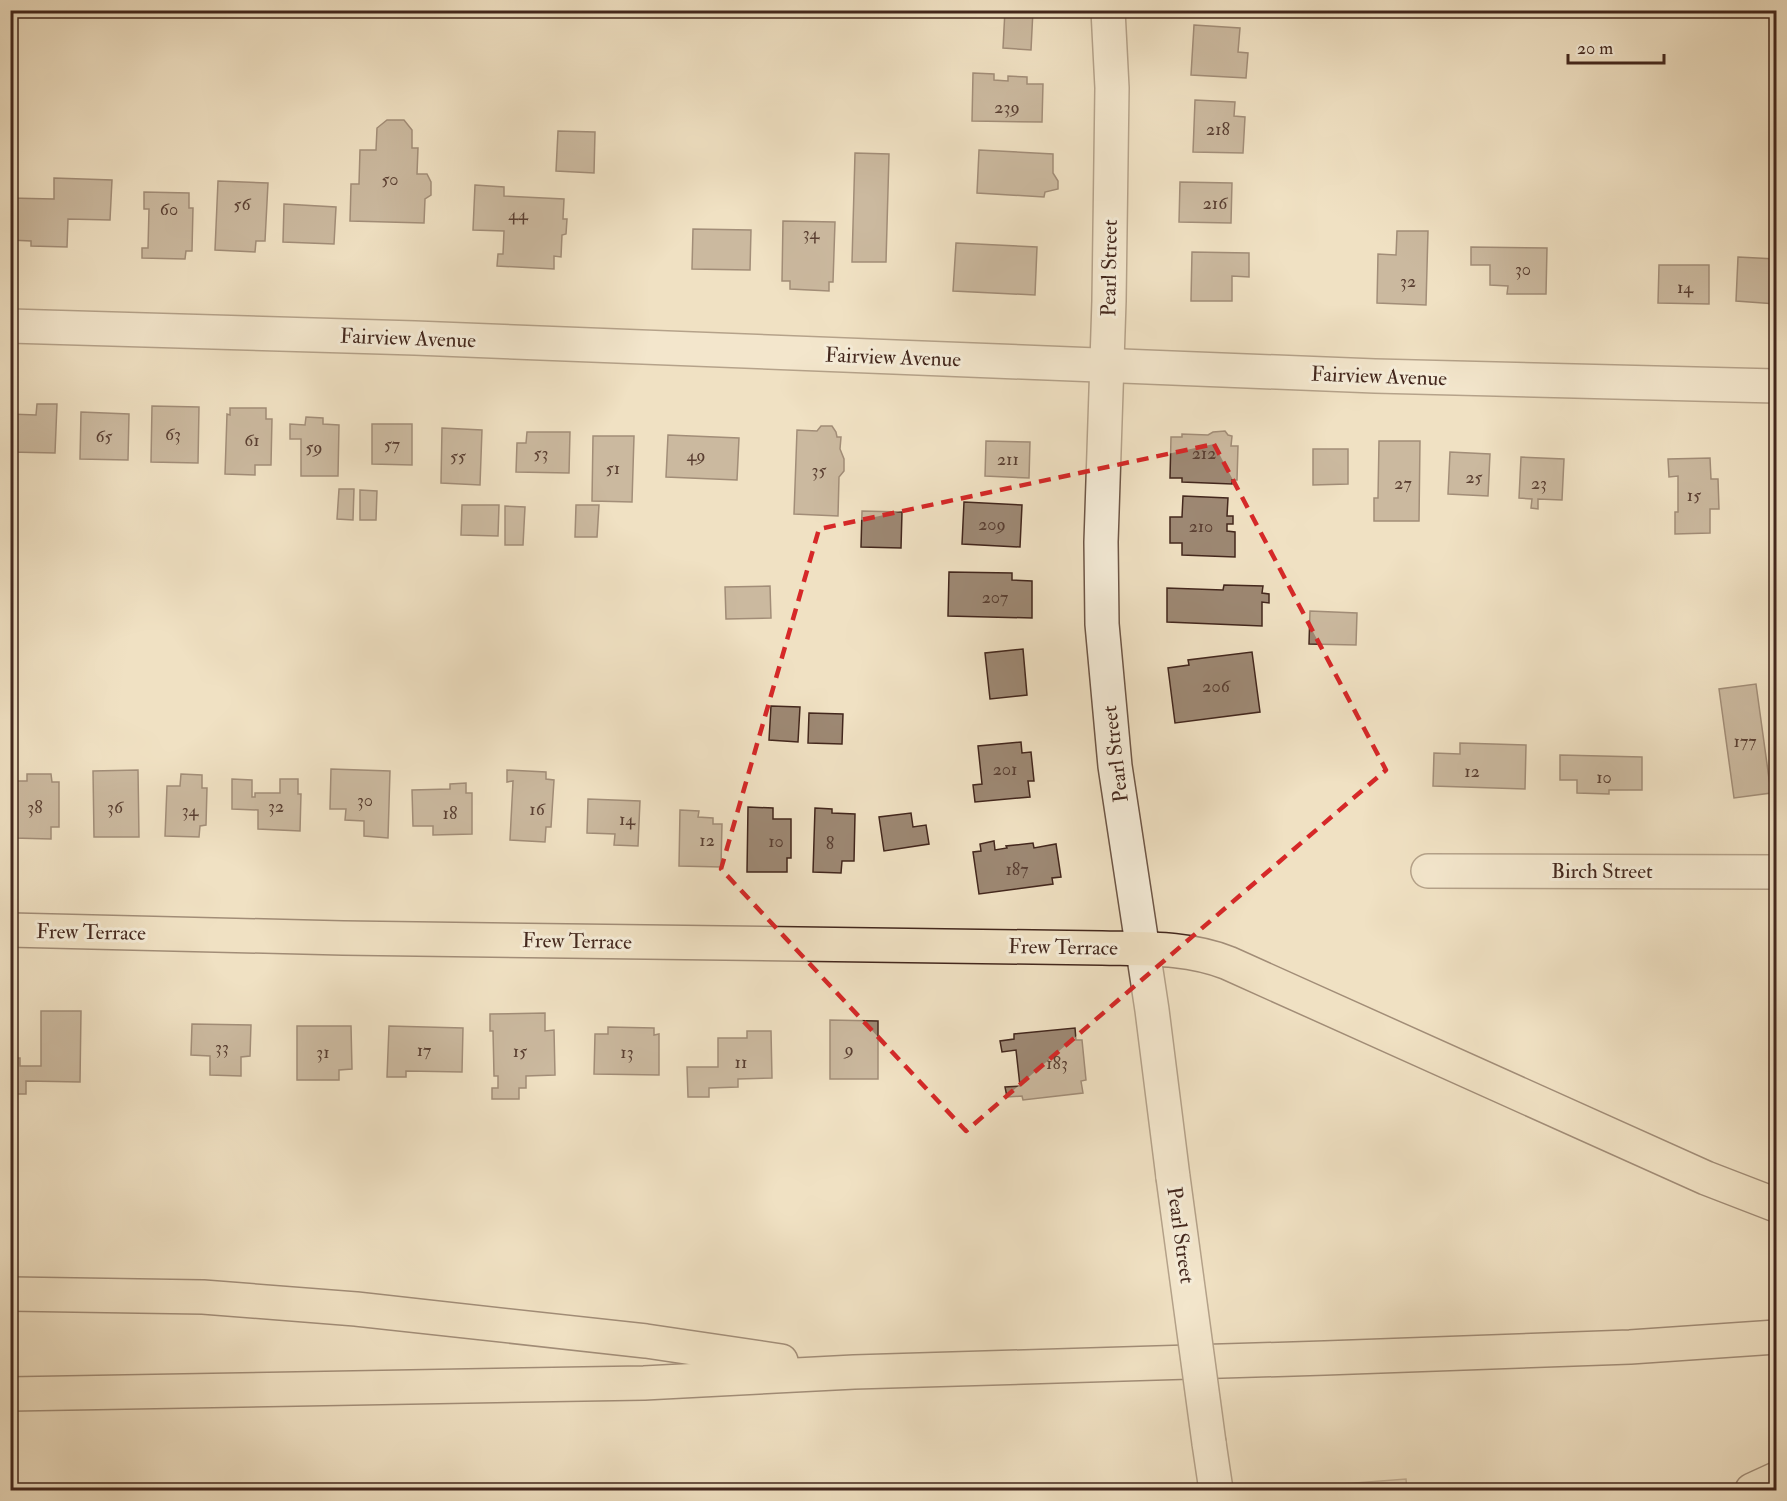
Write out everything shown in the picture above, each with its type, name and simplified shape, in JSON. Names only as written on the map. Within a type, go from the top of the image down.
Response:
[{"type":"main road","name":"Frew Terrace","points":[[10,930],[343,938],[1187,951],[1228,963],[1706,1178],[1776,1205]]},
{"type":"main road","points":[[10,1294],[203,1297],[356,1309],[645,1341],[854,1372]]},
{"type":"main road","points":[[10,1394],[600,1384],[854,1372],[1618,1348],[1776,1337]]},
{"type":"main road","points":[[1752,1491],[1776,1479]]},
{"type":"street","name":"Pearl Street","points":[[1108,10],[1112,88],[1101,542],[1102,624],[1115,766],[1143,949],[1216,1491]]},
{"type":"street","name":"Fairview Avenue","points":[[10,326],[415,338],[1375,376],[1776,386]]},
{"type":"street","name":"Birch Street","points":[[1428,871],[1776,872]]},
{"type":"highlighted area","points":[[1214,444],[1386,770],[966,1131],[721,869],[819,529]]},
{"type":"shaded area","points":[[1406,1479],[1407,1490],[1258,1490],[1257,1485],[1316,1486]]},
{"type":"building","points":[[1005,10],[1033,10],[1031,50],[1003,48]]},
{"type":"building","points":[[1194,25],[1240,28],[1238,52],[1248,53],[1246,78],[1191,75]]},
{"type":"building","points":[[973,73],[994,74],[994,80],[1008,81],[1008,76],[1027,77],[1027,84],[1043,84],[1042,122],[972,121]]},
{"type":"building","points":[[1195,100],[1235,102],[1234,116],[1245,117],[1243,153],[1193,152]]},
{"type":"building","points":[[387,120],[404,120],[412,130],[412,148],[418,148],[417,174],[427,174],[431,182],[431,195],[425,199],[424,223],[350,221],[351,184],[359,184],[360,150],[376,150],[377,128]]},
{"type":"building","points":[[558,131],[595,132],[594,173],[556,171]]},
{"type":"building","points":[[979,150],[1053,154],[1053,173],[1058,181],[1058,189],[1045,192],[1044,197],[977,193]]},
{"type":"building","points":[[855,153],[889,154],[886,262],[852,262]]},
{"type":"building","points":[[54,178],[112,180],[110,220],[68,219],[67,247],[31,246],[31,241],[10,240],[10,198],[54,199]]},
{"type":"building","points":[[218,181],[268,183],[265,241],[256,241],[255,252],[215,250]]},
{"type":"building","points":[[1180,182],[1232,183],[1231,223],[1179,222]]},
{"type":"building","points":[[475,185],[504,187],[504,196],[564,199],[563,219],[567,219],[566,234],[562,235],[561,257],[554,256],[554,269],[497,266],[498,254],[503,254],[504,231],[473,230]]},
{"type":"building","points":[[144,192],[189,193],[189,208],[193,208],[192,251],[186,251],[185,259],[142,258],[142,248],[148,248],[149,209],[144,209]]},
{"type":"building","points":[[284,204],[336,207],[334,244],[283,242]]},
{"type":"building","points":[[783,221],[835,222],[833,282],[829,282],[829,291],[790,289],[790,281],[782,281]]},
{"type":"building","points":[[693,229],[751,230],[750,270],[692,269]]},
{"type":"building","points":[[1397,231],[1428,231],[1426,305],[1377,303],[1378,254],[1396,255]]},
{"type":"building","points":[[956,243],[1037,247],[1035,295],[953,291]]},
{"type":"building","points":[[1471,247],[1547,248],[1546,294],[1507,294],[1508,286],[1490,285],[1490,265],[1471,265]]},
{"type":"building","points":[[1192,252],[1249,253],[1249,277],[1232,276],[1232,301],[1191,301]]},
{"type":"building","points":[[1738,257],[1776,259],[1776,304],[1736,301]]},
{"type":"building","points":[[1659,265],[1709,265],[1709,304],[1658,303]]},
{"type":"building","points":[[37,404],[57,404],[55,453],[10,452],[10,414],[36,415]]},
{"type":"building","points":[[152,406],[199,407],[198,463],[151,462]]},
{"type":"building","points":[[230,408],[266,408],[266,419],[272,419],[271,465],[255,465],[255,475],[225,474],[227,414],[230,415]]},
{"type":"building","points":[[81,412],[129,414],[128,460],[80,459]]},
{"type":"building","points":[[306,417],[323,418],[323,424],[339,425],[338,476],[301,476],[301,439],[290,439],[290,424],[305,425]]},
{"type":"building","points":[[372,424],[412,424],[412,465],[372,464]]},
{"type":"building","points":[[821,426],[832,426],[837,437],[841,437],[840,449],[844,459],[844,471],[839,477],[838,516],[794,514],[797,430],[817,431]]},
{"type":"building","points":[[442,428],[482,430],[480,485],[441,483]]},
{"type":"building","points":[[1225,431],[1232,436],[1231,446],[1238,446],[1237,480],[1232,480],[1232,484],[1182,482],[1182,478],[1170,478],[1171,437],[1182,437],[1182,434],[1208,435]]},
{"type":"building","points":[[527,432],[570,432],[569,473],[516,472],[517,443],[526,443]]},
{"type":"building","points":[[668,435],[739,438],[737,480],[666,477]]},
{"type":"building","points":[[593,436],[634,436],[632,502],[592,501]]},
{"type":"building","points":[[986,441],[1030,442],[1029,478],[985,476]]},
{"type":"building","points":[[1379,441],[1420,441],[1419,521],[1374,521],[1374,498],[1378,498]]},
{"type":"building","points":[[1313,449],[1348,449],[1348,484],[1313,485]]},
{"type":"building","points":[[1450,452],[1490,454],[1488,496],[1448,494]]},
{"type":"building","points":[[1521,457],[1564,459],[1562,500],[1538,499],[1538,509],[1531,508],[1532,499],[1519,498]]},
{"type":"building","points":[[1710,458],[1711,479],[1718,479],[1719,509],[1710,509],[1710,533],[1675,534],[1675,512],[1678,512],[1678,476],[1669,477],[1668,459]]},
{"type":"building","points":[[339,489],[354,489],[353,520],[337,519]]},
{"type":"building","points":[[360,490],[377,491],[376,520],[360,520]]},
{"type":"building","points":[[1183,496],[1228,498],[1227,516],[1233,516],[1233,524],[1227,524],[1227,531],[1235,532],[1235,557],[1182,555],[1182,543],[1170,543],[1170,517],[1182,517]]},
{"type":"building","points":[[964,502],[1022,505],[1020,547],[962,544]]},
{"type":"building","points":[[462,505],[499,505],[498,536],[461,535]]},
{"type":"building","points":[[576,505],[599,505],[597,537],[575,537]]},
{"type":"building","points":[[505,506],[525,507],[523,545],[505,545]]},
{"type":"building","points":[[862,511],[902,512],[901,548],[861,547]]},
{"type":"building","points":[[949,572],[1012,573],[1012,580],[1032,581],[1032,618],[948,616]]},
{"type":"building","points":[[1224,585],[1263,586],[1262,593],[1269,594],[1269,603],[1262,602],[1262,626],[1167,622],[1167,588],[1223,590]]},
{"type":"building","points":[[770,586],[771,618],[726,619],[725,587]]},
{"type":"building","points":[[1310,611],[1357,613],[1356,645],[1309,644]]},
{"type":"building","points":[[1023,649],[1027,695],[990,699],[985,653]]},
{"type":"building","points":[[1252,652],[1260,712],[1175,723],[1168,668],[1189,665],[1188,660]]},
{"type":"building","points":[[1756,684],[1771,793],[1734,798],[1719,689]]},
{"type":"building","points":[[771,706],[800,707],[798,742],[769,740]]},
{"type":"building","points":[[809,713],[843,714],[842,744],[808,743]]},
{"type":"building","points":[[1021,742],[1022,753],[1031,752],[1034,781],[1028,781],[1030,797],[975,802],[973,785],[982,784],[978,746]]},
{"type":"building","points":[[1460,743],[1526,745],[1525,789],[1433,786],[1434,753],[1460,754]]},
{"type":"building","points":[[1560,755],[1642,757],[1642,790],[1609,790],[1609,794],[1577,793],[1577,780],[1560,780]]},
{"type":"building","points":[[331,769],[390,771],[388,838],[364,836],[364,821],[345,820],[346,809],[330,809]]},
{"type":"building","points":[[138,770],[139,837],[94,837],[93,771]]},
{"type":"building","points":[[507,770],[546,772],[546,779],[554,780],[551,827],[546,827],[545,842],[510,840],[513,781],[507,782]]},
{"type":"building","points":[[27,774],[51,774],[52,782],[59,782],[59,827],[51,827],[51,839],[13,838],[13,781],[27,781]]},
{"type":"building","points":[[181,774],[202,775],[202,788],[207,788],[206,825],[200,826],[199,837],[165,836],[167,786],[180,786]]},
{"type":"building","points":[[232,779],[252,780],[252,797],[255,797],[255,793],[280,793],[280,779],[298,779],[298,794],[301,794],[300,831],[258,829],[258,810],[232,809]]},
{"type":"building","points":[[466,783],[466,793],[472,793],[472,834],[433,835],[433,826],[413,826],[412,790],[450,789],[450,784]]},
{"type":"building","points":[[588,799],[640,801],[638,846],[614,845],[615,834],[587,833]]},
{"type":"building","points":[[748,807],[773,808],[773,819],[791,819],[791,858],[787,858],[787,872],[747,872]]},
{"type":"building","points":[[815,808],[832,809],[832,813],[855,814],[854,861],[842,861],[841,873],[813,872]]},
{"type":"building","points":[[680,810],[699,811],[698,817],[713,818],[713,824],[722,824],[721,867],[679,866]]},
{"type":"building","points":[[911,813],[913,827],[926,825],[929,844],[884,851],[879,817]]},
{"type":"building","points":[[994,841],[995,850],[1007,848],[1006,846],[1033,843],[1034,848],[1056,844],[1061,877],[1052,878],[1053,884],[979,894],[973,852],[981,851],[980,844]]},
{"type":"building","points":[[41,1011],[81,1011],[80,1082],[26,1081],[26,1094],[10,1094],[10,1058],[20,1058],[20,1066],[41,1066]]},
{"type":"building","points":[[545,1013],[545,1031],[554,1030],[555,1075],[526,1076],[526,1088],[519,1088],[519,1099],[492,1099],[492,1088],[498,1088],[498,1076],[494,1076],[493,1031],[490,1031],[490,1014]]},
{"type":"building","points":[[830,1020],[878,1021],[878,1079],[830,1079]]},
{"type":"building","points":[[192,1024],[251,1025],[250,1056],[241,1057],[241,1076],[210,1075],[210,1056],[191,1055]]},
{"type":"building","points":[[297,1026],[351,1026],[352,1069],[339,1070],[339,1080],[297,1080]]},
{"type":"building","points":[[389,1026],[463,1028],[462,1072],[406,1071],[406,1077],[387,1077]]},
{"type":"building","points":[[608,1027],[654,1028],[654,1035],[659,1034],[659,1075],[594,1074],[595,1034],[608,1034]]},
{"type":"building","points":[[1075,1028],[1076,1040],[1082,1040],[1086,1080],[1081,1081],[1083,1093],[1023,1100],[1022,1096],[1007,1097],[1005,1087],[1020,1086],[1016,1050],[1002,1052],[1000,1041],[1014,1039],[1014,1034]]},
{"type":"building","points":[[747,1031],[771,1031],[772,1078],[738,1079],[738,1087],[709,1088],[709,1097],[688,1097],[687,1067],[718,1067],[718,1038],[747,1038]]}]
